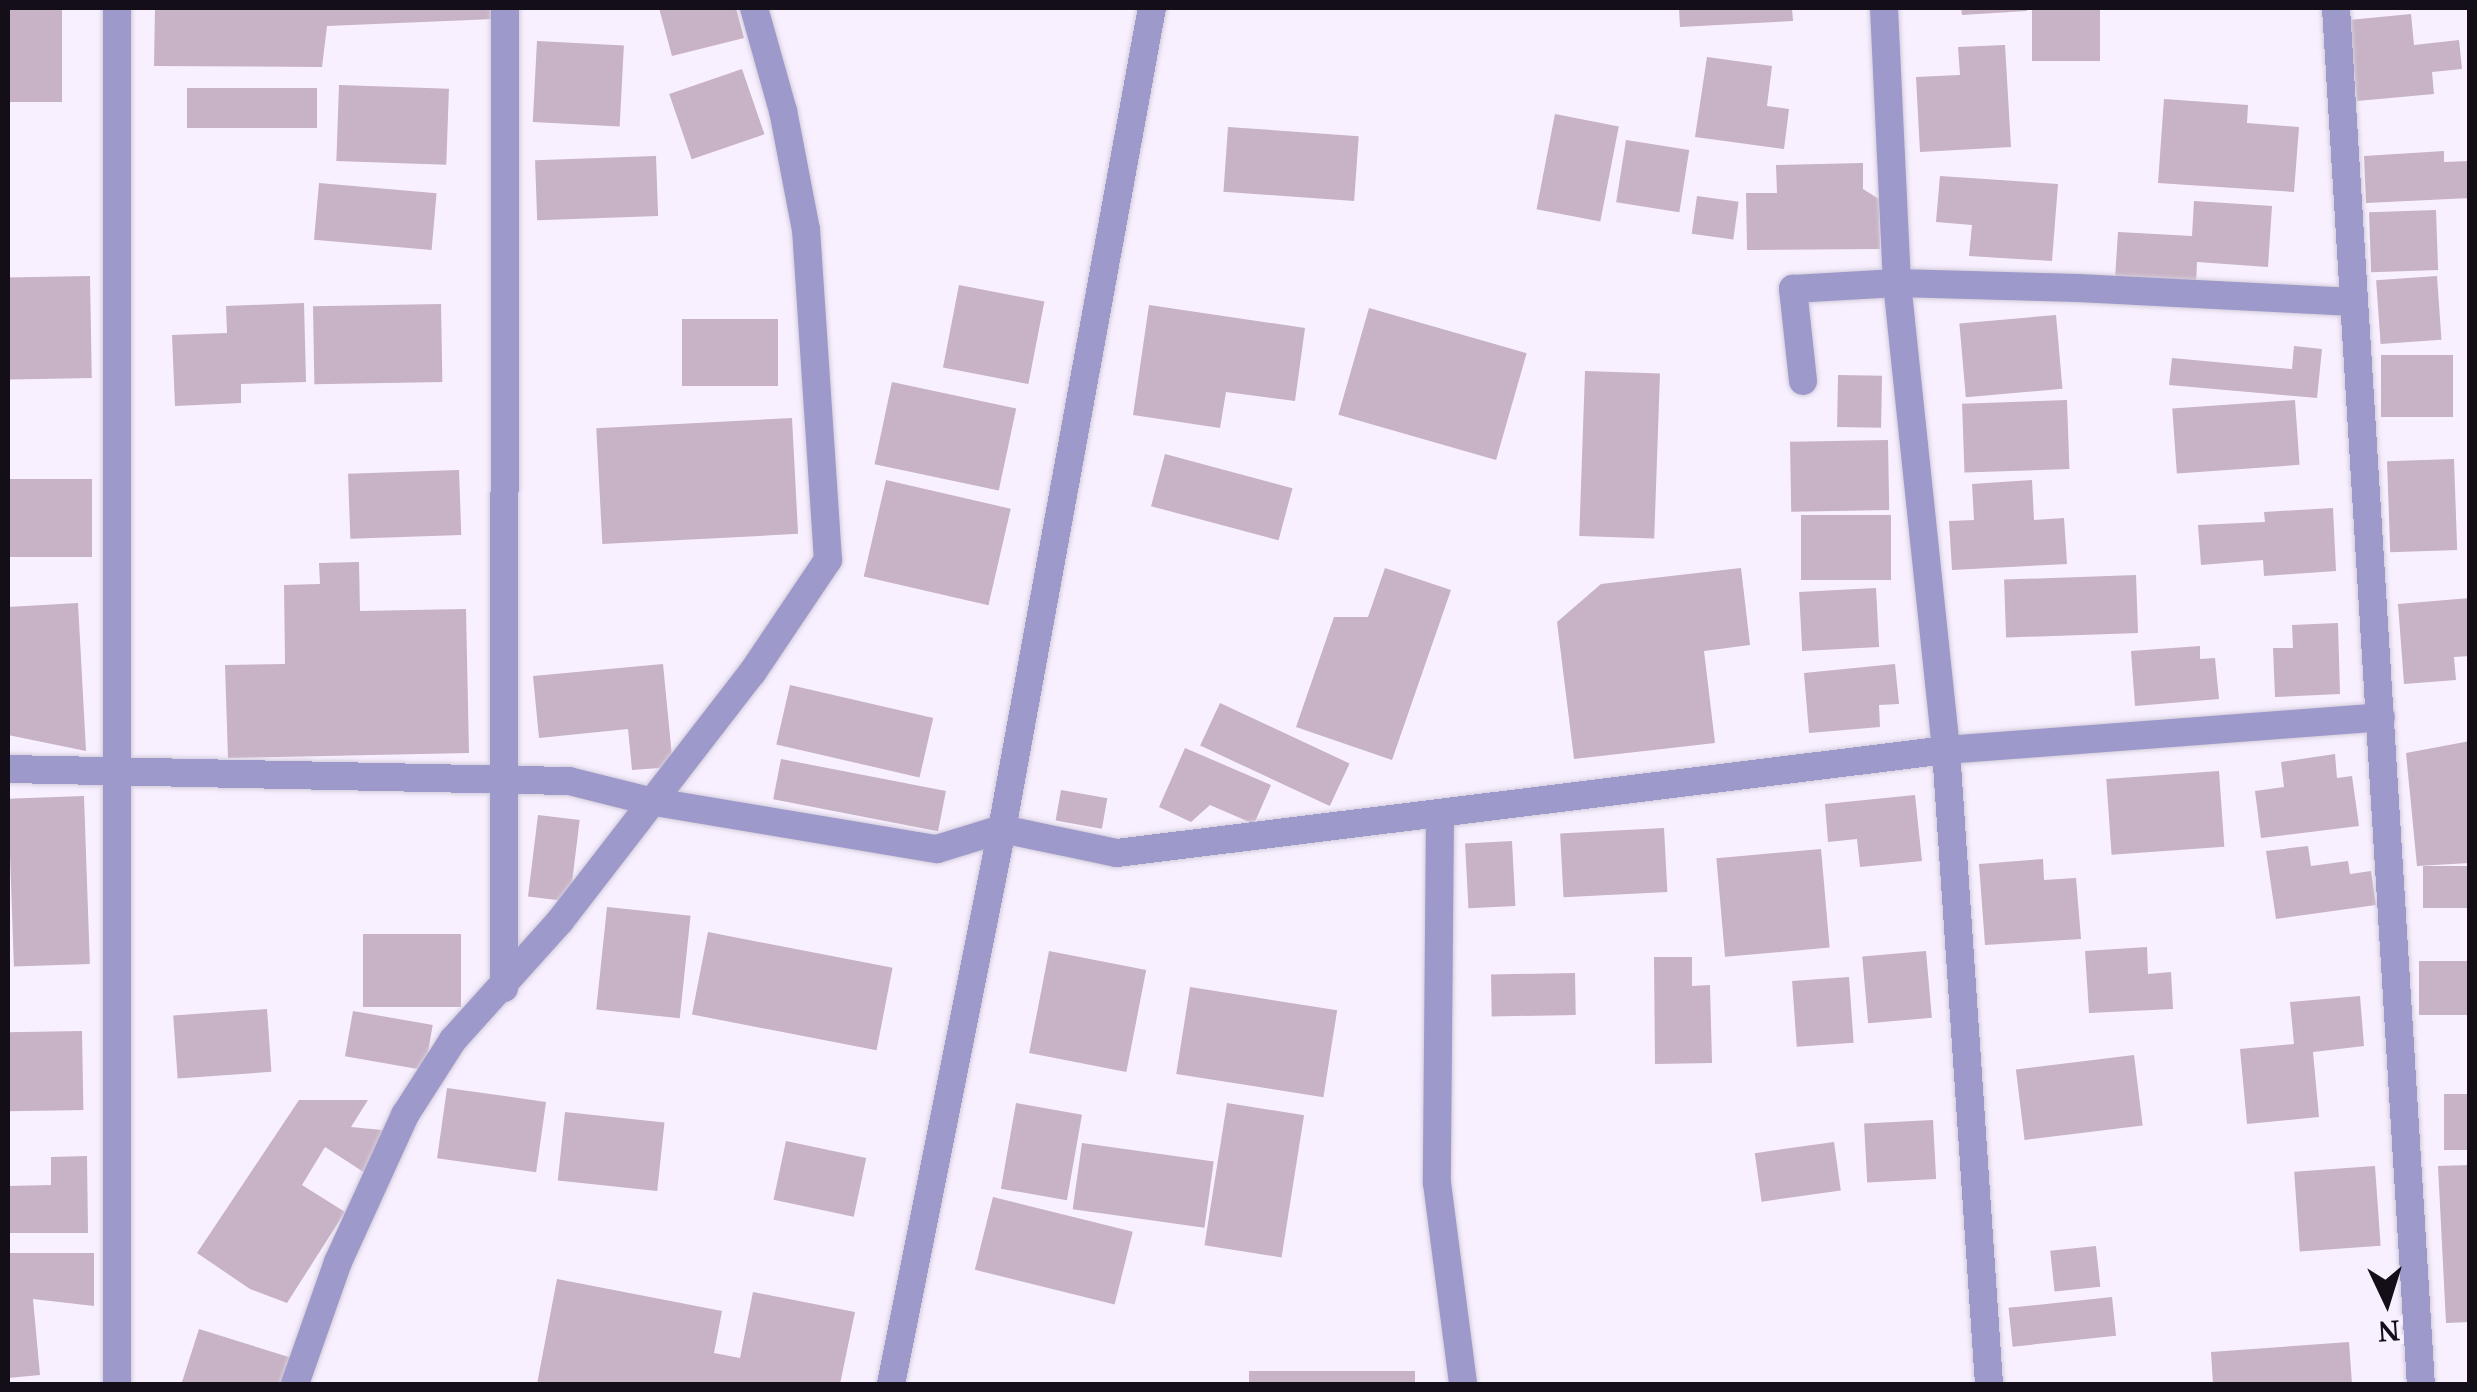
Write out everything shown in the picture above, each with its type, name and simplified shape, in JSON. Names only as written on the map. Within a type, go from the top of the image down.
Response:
[{"type":"street","points":[[117,8],[117,1384]]},
{"type":"street","points":[[504,988],[508,783],[505,8]]},
{"type":"street","points":[[295,1384],[338,1262],[405,1115],[453,1040],[504,988],[752,672],[828,560],[806,230],[783,110],[754,8]]},
{"type":"street","points":[[891,1384],[1002,830],[1152,8]]},
{"type":"street","points":[[1884,8],[1897,283],[1946,750],[1989,1384]]},
{"type":"street","points":[[2336,8],[2421,1384]]},
{"type":"street","points":[[1803,381],[1794,289],[1897,283],[2354,302]]},
{"type":"street","points":[[8,769],[569,782],[649,801],[937,849],[1002,830],[1118,854],[1946,750],[2381,717]]},
{"type":"street","points":[[1440,815],[1438,1182],[1463,1384]]},
{"type":"building","points":[[8,8],[62,8],[62,102],[8,102]]},
{"type":"building","points":[[155,8],[493,8],[494,19],[327,26],[322,67],[154,66]]},
{"type":"building","points":[[659,8],[736,8],[744,38],[672,56]]},
{"type":"building","points":[[1679,8],[1792,8],[1793,21],[1680,27]]},
{"type":"building","points":[[1961,8],[2027,8],[2027,11],[1962,15]]},
{"type":"building","points":[[2032,8],[2100,8],[2100,61],[2032,61]]},
{"type":"building","points":[[2411,14],[2414,45],[2459,40],[2462,69],[2432,72],[2434,94],[2357,101],[2349,20]]},
{"type":"building","points":[[537,41],[624,46],[620,126],[533,122]]},
{"type":"building","points":[[2005,45],[2011,147],[1920,152],[1916,77],[1960,75],[1958,47]]},
{"type":"building","points":[[1707,57],[1772,66],[1767,106],[1789,109],[1784,149],[1695,137]]},
{"type":"building","points":[[742,69],[764,134],[692,159],[669,94]]},
{"type":"building","points":[[339,85],[449,89],[446,165],[336,161]]},
{"type":"building","points":[[187,88],[317,88],[317,128],[187,128]]},
{"type":"building","points":[[2164,99],[2248,105],[2247,123],[2299,127],[2294,192],[2158,183]]},
{"type":"building","points":[[1555,114],[1619,126],[1600,222],[1536,209]]},
{"type":"building","points":[[1228,127],[1359,136],[1354,201],[1223,192]]},
{"type":"building","points":[[1626,140],[1689,150],[1679,212],[1616,202]]},
{"type":"building","points":[[2444,151],[2444,162],[2470,161],[2470,198],[2366,203],[2364,156]]},
{"type":"building","points":[[656,156],[658,216],[537,220],[535,160]]},
{"type":"building","points":[[1863,163],[1863,189],[1879,199],[1880,249],[1747,250],[1746,193],[1777,193],[1776,165]]},
{"type":"building","points":[[1940,176],[2058,184],[2052,261],[1969,256],[1972,225],[1936,222]]},
{"type":"building","points":[[319,183],[437,193],[432,250],[314,240]]},
{"type":"building","points":[[1697,196],[1739,202],[1733,239],[1692,234]]},
{"type":"building","points":[[2194,201],[2272,206],[2268,267],[2197,262],[2196,284],[2115,279],[2118,232],[2192,236]]},
{"type":"building","points":[[2436,210],[2438,270],[2371,272],[2369,212]]},
{"type":"building","points":[[90,276],[92,378],[10,379],[8,277]]},
{"type":"building","points":[[2437,276],[2441,340],[2381,344],[2376,280]]},
{"type":"building","points":[[959,285],[1044,302],[1028,384],[943,367]]},
{"type":"building","points":[[304,303],[306,382],[241,384],[241,403],[175,406],[172,335],[227,333],[226,306]]},
{"type":"building","points":[[441,304],[442,382],[314,384],[313,306]]},
{"type":"building","points":[[1149,305],[1305,328],[1295,401],[1226,392],[1220,428],[1133,415]]},
{"type":"building","points":[[1369,308],[1527,353],[1496,460],[1338,415]]},
{"type":"building","points":[[2056,315],[2062,389],[1966,397],[1959,323]]},
{"type":"building","points":[[682,319],[778,319],[778,386],[682,386]]},
{"type":"building","points":[[2294,346],[2322,349],[2317,398],[2169,385],[2172,358],[2292,369]]},
{"type":"building","points":[[2381,355],[2453,355],[2453,417],[2381,417]]},
{"type":"building","points":[[1585,371],[1660,374],[1654,539],[1579,536]]},
{"type":"building","points":[[1838,375],[1882,376],[1881,428],[1837,427]]},
{"type":"building","points":[[892,382],[1016,408],[999,491],[875,464]]},
{"type":"building","points":[[2067,400],[2069,469],[1964,473],[1962,404]]},
{"type":"building","points":[[2295,400],[2300,465],[2177,473],[2172,409]]},
{"type":"building","points":[[792,418],[798,534],[602,544],[596,428]]},
{"type":"building","points":[[1888,440],[1889,510],[1791,512],[1790,442]]},
{"type":"building","points":[[1165,454],[1293,488],[1279,540],[1151,506]]},
{"type":"building","points":[[2454,459],[2457,550],[2390,552],[2387,461]]},
{"type":"building","points":[[459,470],[461,535],[350,539],[348,474]]},
{"type":"building","points":[[8,479],[92,479],[92,557],[8,557]]},
{"type":"building","points":[[886,480],[1011,509],[988,605],[864,576]]},
{"type":"building","points":[[2032,480],[2034,520],[2064,518],[2067,564],[1952,570],[1949,521],[1974,520],[1972,484]]},
{"type":"building","points":[[2333,508],[2336,571],[2264,576],[2263,560],[2201,565],[2198,525],[2265,522],[2264,512]]},
{"type":"building","points":[[1801,515],[1891,515],[1891,580],[1801,580]]},
{"type":"building","points":[[359,562],[360,611],[466,609],[469,753],[228,758],[225,665],[285,664],[284,585],[320,584],[319,563]]},
{"type":"building","points":[[1385,568],[1451,590],[1392,760],[1296,727],[1334,617],[1368,617]]},
{"type":"building","points":[[1741,568],[1750,645],[1704,651],[1715,743],[1574,759],[1557,622],[1601,584]]},
{"type":"building","points":[[2136,575],[2138,633],[2006,638],[2004,580]]},
{"type":"building","points":[[1876,588],[1879,647],[1802,651],[1799,592]]},
{"type":"building","points":[[2470,598],[2470,656],[2454,657],[2456,680],[2404,684],[2398,604]]},
{"type":"building","points":[[78,603],[86,751],[8,735],[8,607]]},
{"type":"building","points":[[2338,623],[2340,694],[2275,697],[2273,648],[2293,648],[2292,625]]},
{"type":"building","points":[[2200,646],[2200,659],[2215,658],[2219,699],[2135,706],[2131,651]]},
{"type":"building","points":[[663,664],[673,767],[632,770],[628,729],[539,738],[533,676]]},
{"type":"building","points":[[1895,664],[1899,704],[1879,705],[1880,727],[1809,733],[1804,673]]},
{"type":"building","points":[[790,685],[933,718],[920,778],[776,744]]},
{"type":"building","points":[[1220,703],[1350,763],[1330,806],[1200,746]]},
{"type":"building","points":[[2470,741],[2470,863],[2417,866],[2406,753]]},
{"type":"building","points":[[1185,748],[1271,785],[1254,824],[1210,805],[1191,822],[1159,807]]},
{"type":"building","points":[[2335,754],[2337,778],[2352,776],[2359,826],[2261,838],[2255,791],[2284,787],[2281,762]]},
{"type":"building","points":[[781,759],[946,791],[938,831],[773,799]]},
{"type":"building","points":[[2219,771],[2224,847],[2112,855],[2106,779]]},
{"type":"building","points":[[1061,790],[1107,798],[1102,829],[1056,821]]},
{"type":"building","points":[[1915,795],[1922,861],[1860,867],[1857,839],[1828,842],[1825,804]]},
{"type":"building","points":[[84,796],[90,964],[14,967],[8,799]]},
{"type":"building","points":[[538,815],[580,820],[570,902],[528,896]]},
{"type":"building","points":[[1664,828],[1667,892],[1563,897],[1560,833]]},
{"type":"building","points":[[1512,841],[1515,906],[1468,908],[1465,843]]},
{"type":"building","points":[[2308,846],[2311,866],[2348,861],[2350,874],[2371,871],[2376,905],[2276,919],[2266,851]]},
{"type":"building","points":[[1821,849],[1830,948],[1725,957],[1716,858]]},
{"type":"building","points":[[2043,859],[2044,880],[2076,878],[2081,939],[1985,945],[1979,864]]},
{"type":"building","points":[[2423,866],[2470,866],[2470,908],[2423,908]]},
{"type":"building","points":[[607,907],[691,916],[680,1018],[596,1009]]},
{"type":"building","points":[[708,932],[893,968],[877,1050],[692,1014]]},
{"type":"building","points":[[363,934],[461,934],[461,1007],[363,1007]]},
{"type":"building","points":[[2147,947],[2148,974],[2171,972],[2173,1009],[2089,1013],[2085,951]]},
{"type":"building","points":[[1049,951],[1146,970],[1126,1072],[1029,1053]]},
{"type":"building","points":[[1926,951],[1932,1018],[1868,1023],[1862,957]]},
{"type":"building","points":[[1654,957],[1692,957],[1692,986],[1710,985],[1712,1063],[1655,1064]]},
{"type":"building","points":[[2419,961],[2470,961],[2470,1015],[2419,1015]]},
{"type":"building","points":[[1575,973],[1576,1015],[1492,1016],[1491,974]]},
{"type":"building","points":[[1849,977],[1854,1043],[1797,1047],[1792,981]]},
{"type":"building","points":[[1190,987],[1337,1010],[1323,1097],[1176,1074]]},
{"type":"building","points":[[2360,996],[2364,1046],[2313,1052],[2319,1117],[2247,1124],[2240,1049],[2294,1044],[2290,1002]]},
{"type":"building","points":[[267,1009],[271,1072],[178,1078],[173,1016]]},
{"type":"building","points":[[353,1011],[433,1025],[425,1070],[345,1056]]},
{"type":"building","points":[[82,1031],[83,1110],[9,1111],[8,1032]]},
{"type":"building","points":[[2134,1055],[2143,1125],[2025,1140],[2016,1070]]},
{"type":"building","points":[[447,1088],[546,1102],[536,1172],[437,1158]]},
{"type":"building","points":[[2444,1094],[2470,1094],[2470,1150],[2444,1150]]},
{"type":"building","points":[[299,1100],[368,1100],[351,1127],[392,1131],[365,1173],[325,1147],[302,1185],[345,1212],[287,1303],[250,1289],[197,1253]]},
{"type":"building","points":[[1016,1103],[1082,1115],[1067,1200],[1001,1189]]},
{"type":"building","points":[[1227,1103],[1304,1115],[1282,1257],[1204,1245]]},
{"type":"building","points":[[565,1112],[664,1122],[657,1191],[558,1181]]},
{"type":"building","points":[[1933,1120],[1936,1179],[1867,1183],[1864,1124]]},
{"type":"building","points":[[786,1141],[866,1158],[854,1217],[774,1200]]},
{"type":"building","points":[[1834,1142],[1841,1191],[1762,1202],[1755,1153]]},
{"type":"building","points":[[1082,1143],[1214,1162],[1204,1228],[1073,1209]]},
{"type":"building","points":[[87,1156],[88,1233],[8,1233],[8,1186],[51,1185],[51,1157]]},
{"type":"building","points":[[2470,1165],[2470,1322],[2446,1323],[2438,1166]]},
{"type":"building","points":[[2375,1166],[2381,1246],[2300,1251],[2294,1172]]},
{"type":"building","points":[[993,1197],[1133,1232],[1115,1305],[975,1270]]},
{"type":"building","points":[[2096,1246],[2100,1287],[2055,1292],[2050,1251]]},
{"type":"building","points":[[8,1253],[94,1253],[94,1306],[33,1299],[40,1375],[8,1378]]},
{"type":"building","points":[[557,1279],[722,1311],[714,1353],[740,1358],[753,1292],[855,1312],[840,1384],[537,1384]]},
{"type":"building","points":[[2112,1297],[2116,1336],[2013,1347],[2009,1308]]},
{"type":"building","points":[[199,1329],[292,1358],[284,1384],[182,1382]]},
{"type":"building","points":[[2349,1342],[2352,1384],[2213,1384],[2211,1352]]},
{"type":"building","points":[[1249,1371],[1415,1371],[1415,1384],[1249,1384]]}]
